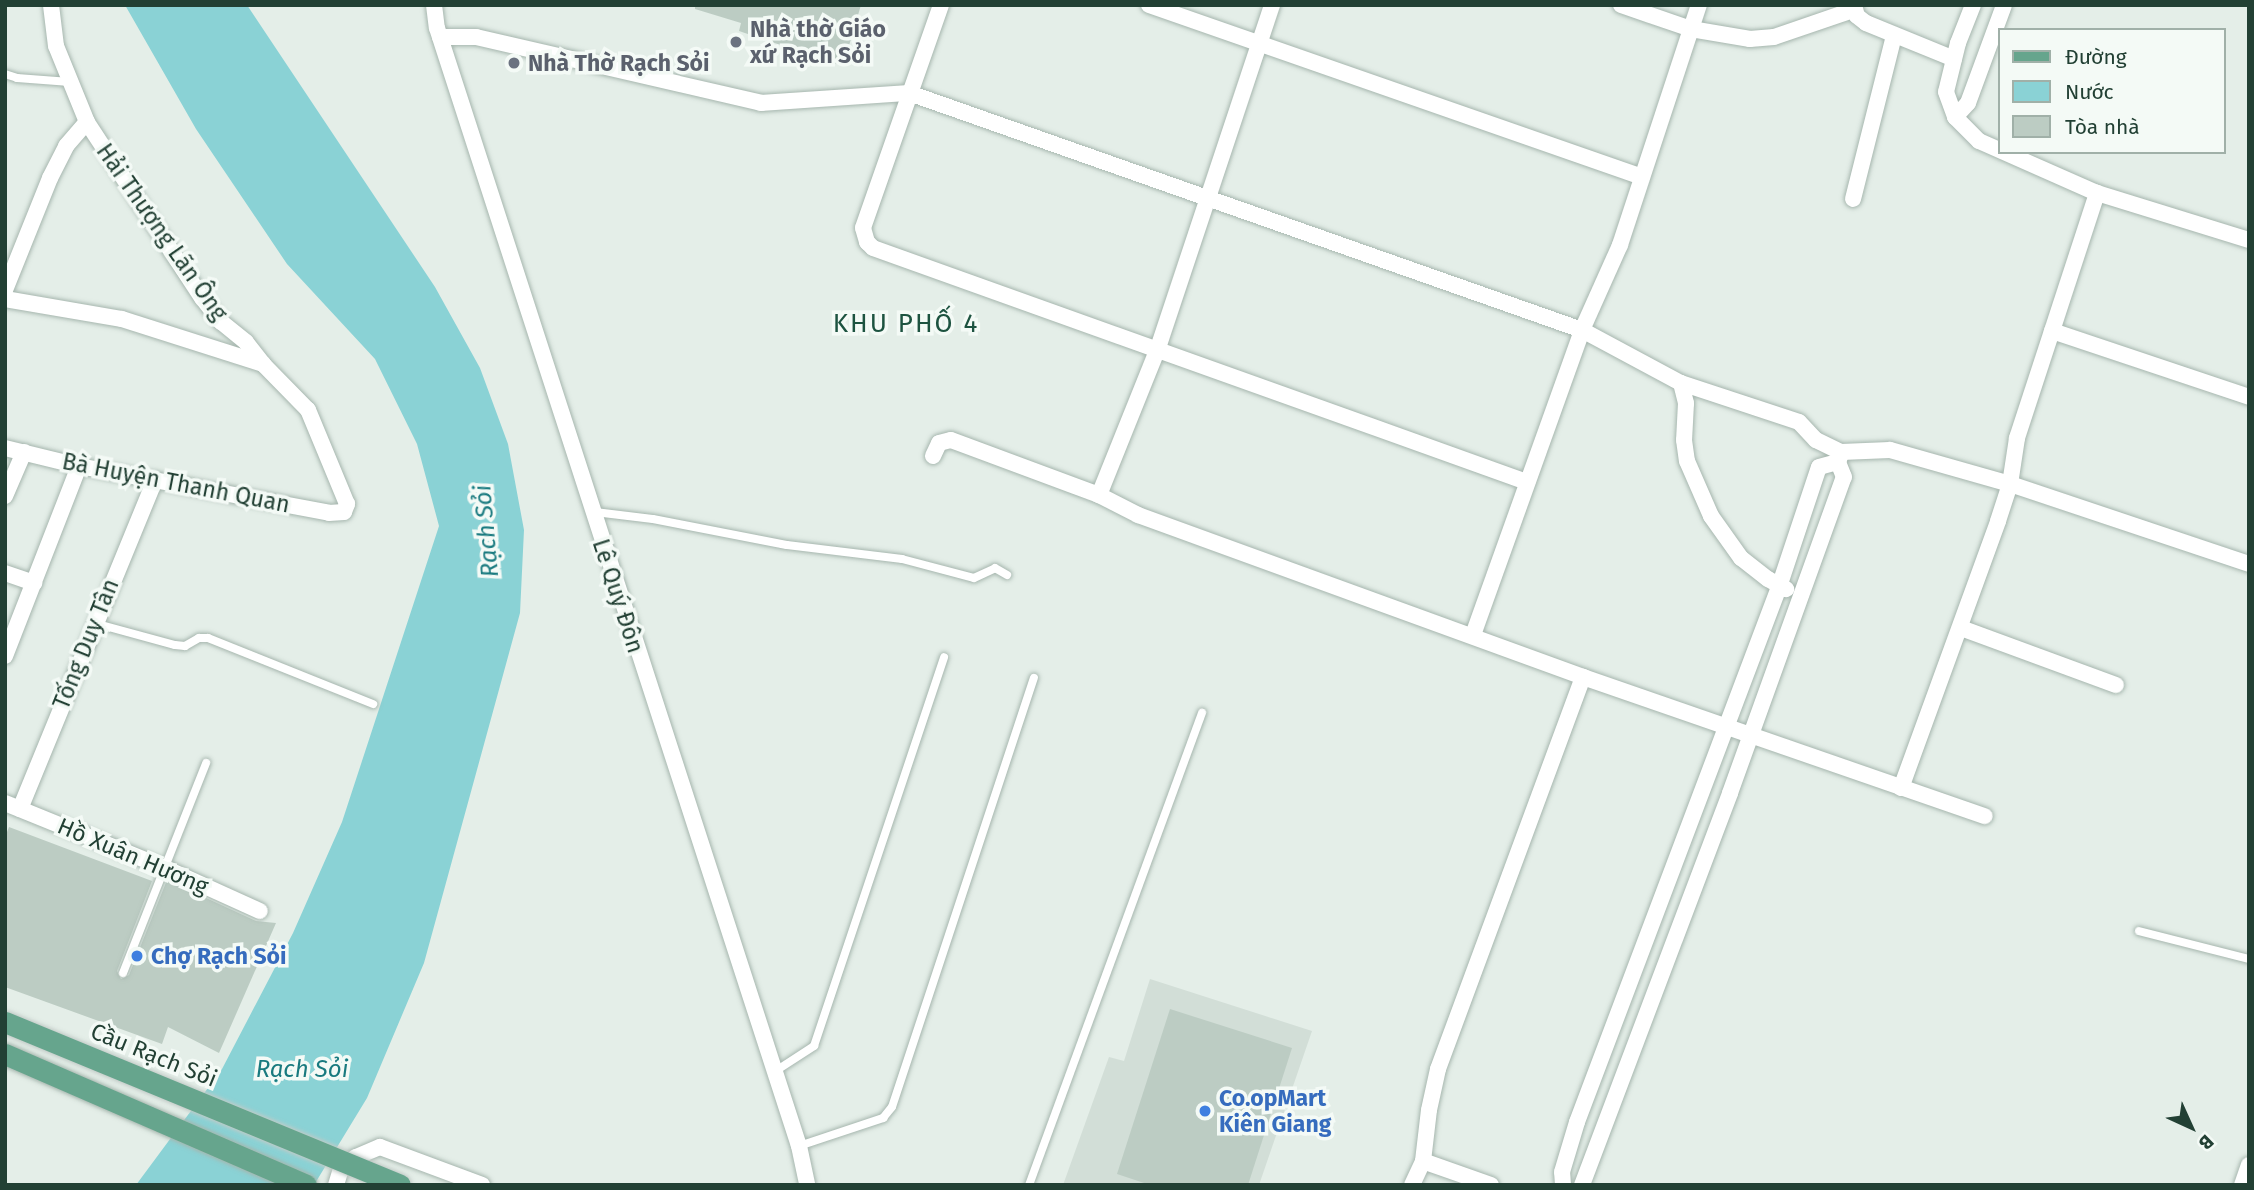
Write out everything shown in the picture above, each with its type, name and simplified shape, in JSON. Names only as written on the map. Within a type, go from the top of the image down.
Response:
[{"type":"main road","name":"Cầu Rạch Sỏi","points":[[5,1022],[400,1185]]},
{"type":"main road","points":[[5,1054],[306,1185]]},
{"type":"street","name":"Hải Thượng Lãn Ông","points":[[51,5],[56,46],[87,122],[202,298],[221,322],[246,342],[262,364],[308,410],[342,488],[346,510]]},
{"type":"street","name":"Lê Quý Đôn","points":[[434,5],[440,37],[799,1146],[807,1185]]},
{"type":"street","points":[[941,5],[863,228],[867,242],[873,248],[1527,482]]},
{"type":"street","points":[[1149,5],[1642,177]]},
{"type":"street","points":[[1099,495],[1157,351],[1272,5]]},
{"type":"street","points":[[1621,5],[1691,29],[1727,37],[1774,37],[1854,7],[1857,16],[1894,36],[1954,59]]},
{"type":"street","points":[[1473,635],[1582,331],[1620,245],[1699,5]]},
{"type":"street","points":[[1973,5],[1954,59],[1946,92],[1955,117],[1979,141],[1998,151]]},
{"type":"street","points":[[1955,117],[1968,103],[2004,5]]},
{"type":"street","points":[[1853,199],[1894,36]]},
{"type":"street","points":[[440,37],[476,37],[761,103],[909,93],[1582,331],[1681,383],[1799,422],[1816,440],[1840,457],[1843,477],[1750,737],[1582,1185]]},
{"type":"street","points":[[5,290],[50,177],[66,146],[87,122]]},
{"type":"street","points":[[2004,154],[2097,193],[2249,240]]},
{"type":"street","points":[[1901,788],[1961,628],[2010,484],[2017,438],[2097,193]]},
{"type":"street","points":[[5,299],[122,319],[262,364]]},
{"type":"street","points":[[2052,331],[2249,397]]},
{"type":"street","points":[[1681,383],[1686,403],[1684,440],[1687,461],[1701,495],[1728,544],[1779,587],[1800,594]]},
{"type":"street","points":[[933,456],[939,443],[951,440],[1099,495],[1138,515],[1583,677],[1750,737],[1985,816]]},
{"type":"street","name":"Bà Huyện Thanh Quan","points":[[5,448],[79,466],[330,513],[346,510]]},
{"type":"street","points":[[1563,1185],[1562,1172],[1577,1122],[1779,587],[1819,467],[1840,457],[1890,450],[2010,484],[2249,564]]},
{"type":"street","points":[[5,496],[24,452]]},
{"type":"street","points":[[5,656],[79,466]]},
{"type":"street","name":"Tống Duy Tân","points":[[13,806],[155,480]]},
{"type":"street","points":[[5,573],[34,583]]},
{"type":"street","points":[[1961,628],[2116,685]]},
{"type":"street","points":[[1412,1185],[1423,1161],[1438,1069],[1583,677]]},
{"type":"street","name":"Hồ Xuân Hương","points":[[13,806],[165,868],[260,911]]},
{"type":"street","points":[[336,1185],[341,1169],[356,1157],[380,1147],[482,1185]]},
{"type":"street","points":[[1423,1161],[1490,1185]]},
{"type":"street","points":[[2242,1185],[2249,1165]]},
{"type":"lane","points":[[5,74],[70,82]]},
{"type":"lane","points":[[592,512],[653,520],[787,545],[902,559],[974,578],[993,568],[1007,575]]},
{"type":"lane","points":[[94,623],[175,645],[185,646],[199,638],[208,638],[373,704]]},
{"type":"lane","points":[[774,1072],[809,1051],[817,1040],[944,657]]},
{"type":"lane","points":[[799,1146],[883,1118],[892,1107],[1034,678]]},
{"type":"lane","points":[[1029,1185],[1202,713]]},
{"type":"lane","points":[[123,973],[206,763]]},
{"type":"lane","points":[[2139,931],[2249,959]]},
{"type":"shaded area","name":"Co.opMart Kiên Giang","points":[[1150,979],[1312,1031],[1259,1185],[1063,1185],[1109,1057],[1124,1061]]},
{"type":"water","name":"Rạch Sỏi","points":[[125,5],[247,5],[435,287],[480,368],[508,444],[524,530],[520,613],[424,963],[367,1098],[314,1185],[136,1185],[222,1069],[293,933],[342,822],[439,526],[417,444],[375,359],[287,264],[196,129]]},
{"type":"building","points":[[695,5],[861,5],[843,66],[739,31],[741,23],[695,9]]},
{"type":"building","name":"Chợ Rạch Sỏi","points":[[9,827],[152,881],[117,971],[121,979],[129,975],[167,880],[256,921],[276,923],[219,1053],[168,1027],[162,1044],[5,987],[5,837]]},
{"type":"building","name":"Co.opMart Kiên Giang","points":[[1170,1009],[1292,1048],[1248,1185],[1150,1185],[1117,1174]]},
{"type":"place","name":"Nhà thờ Giáo xứ Rạch Sỏi","points":[[736,42]]},
{"type":"place","name":"Nhà Thờ Rạch Sỏi","points":[[514,63]]},
{"type":"place","name":"Chợ Rạch Sỏi","points":[[137,956]]},
{"type":"place","name":"Co.opMart Kiên Giang","points":[[1205,1111]]},
{"type":"district","name":"KHU PHỐ 4","points":[[906,324]]}]
